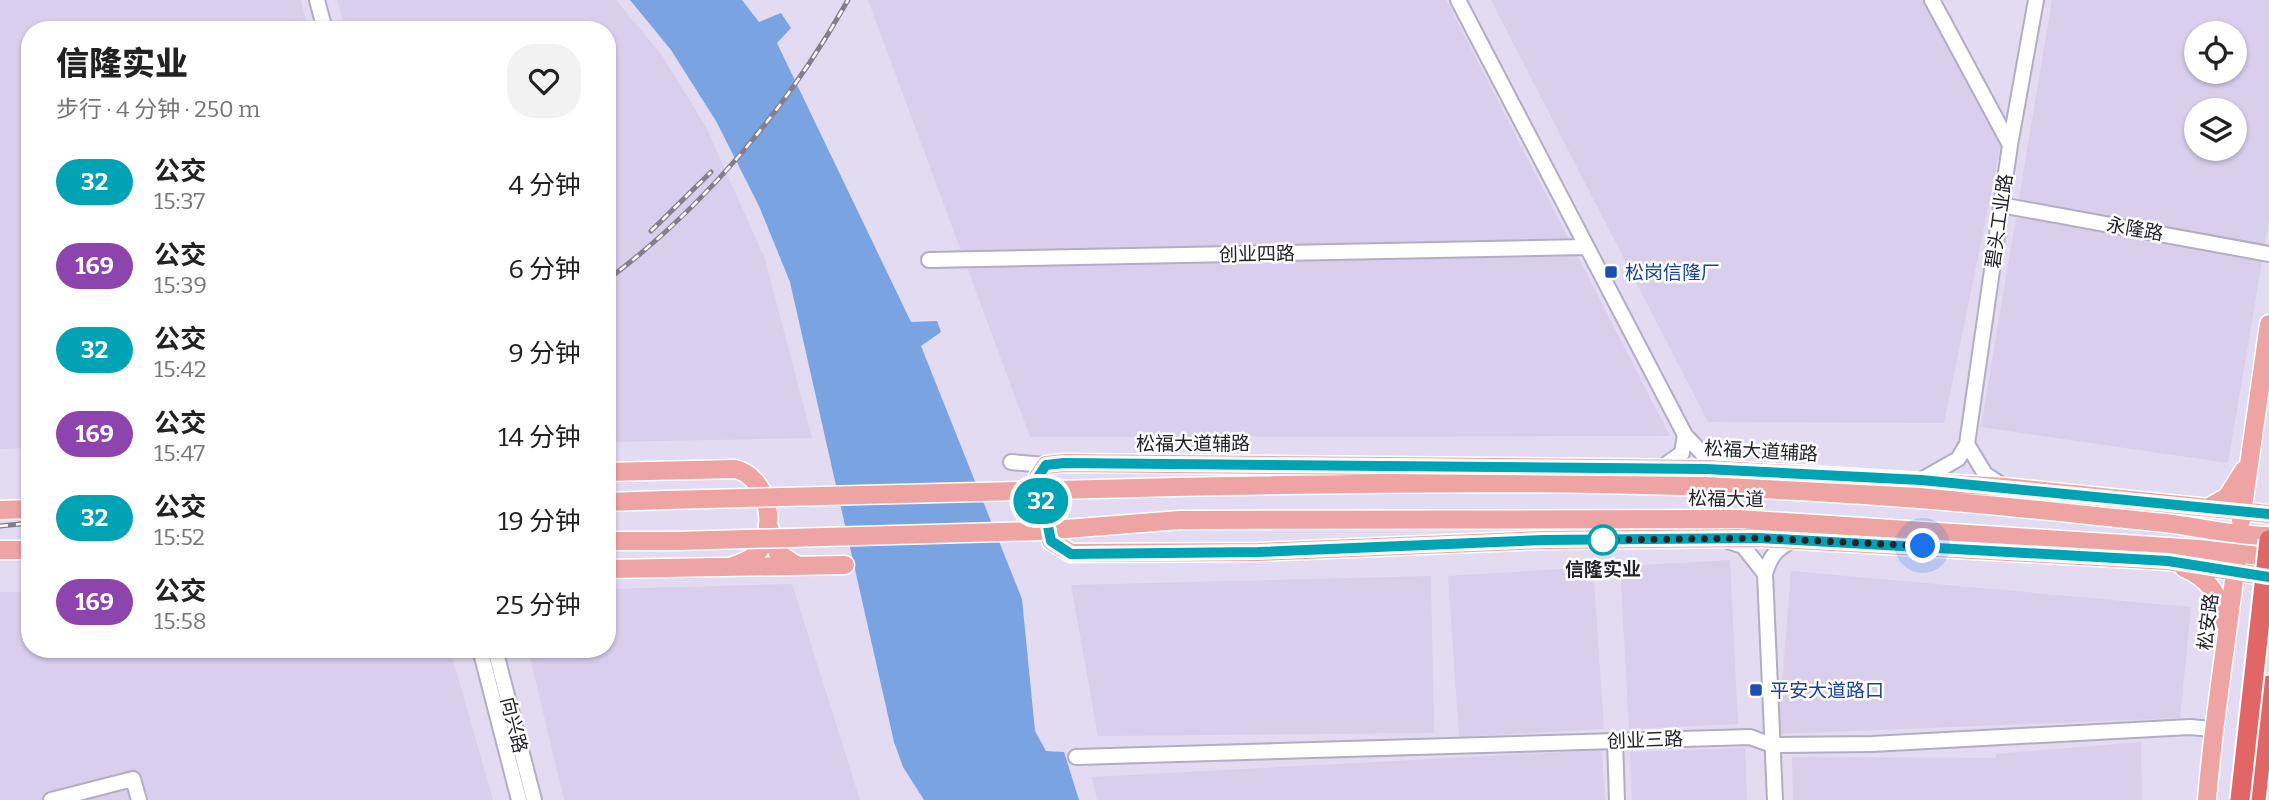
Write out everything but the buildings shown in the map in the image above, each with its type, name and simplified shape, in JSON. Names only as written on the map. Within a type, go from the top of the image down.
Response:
[{"type":"highway","points":[[2240,800],[2269,538]]},
{"type":"highway","points":[[2256,800],[2269,685]]},
{"type":"main road","name":"松安路","points":[[2207,800],[2212,729],[2220,697],[2269,324]]},
{"type":"main road","points":[[2209,507],[2227,497],[2241,480],[2250,457]]},
{"type":"main road","points":[[1046,465],[1038,477],[1051,541],[1071,554],[1258,552],[1544,540],[1794,540],[2168,561],[2269,577]]},
{"type":"main road","name":"松福大道辅路","points":[[1046,465],[1661,468],[1921,480],[2269,514]]},
{"type":"main road","points":[[1460,481],[1533,466]]},
{"type":"main road","points":[[616,472],[744,471],[758,483],[763,493],[772,544],[778,553],[797,566]]},
{"type":"main road","name":"松福大道","points":[[616,502],[1460,481],[1888,496],[2187,526],[2269,557]]},
{"type":"main road","points":[[1888,496],[1976,486]]},
{"type":"main road","points":[[0,509],[21,509]]},
{"type":"main road","points":[[1464,517],[1544,540]]},
{"type":"main road","name":"松福大道","points":[[616,541],[1040,531],[1180,520],[1464,517],[1738,519],[2065,540],[2239,545],[2269,538]]},
{"type":"main road","points":[[730,567],[755,555],[763,545],[767,521]]},
{"type":"main road","points":[[1941,531],[2081,556]]},
{"type":"main road","points":[[1898,544],[2065,540]]},
{"type":"main road","points":[[0,550],[21,550]]},
{"type":"main road","points":[[2168,561],[2198,574],[2213,588],[2222,608],[2227,635]]},
{"type":"main road","points":[[616,569],[845,565]]},
{"type":"street","points":[[317,0],[323,21]]},
{"type":"street","points":[[1458,0],[1584,247],[1685,435],[1702,453],[1734,471]]},
{"type":"street","points":[[1932,0],[2010,145]]},
{"type":"street","name":"碧头工业路","points":[[1966,444],[2010,145],[2036,0]]},
{"type":"street","name":"永隆路","points":[[2001,205],[2269,254]]},
{"type":"street","name":"创业四路","points":[[929,260],[1584,247]]},
{"type":"street","points":[[1661,468],[1682,453],[1685,435]]},
{"type":"street","points":[[1921,480],[1958,459],[1966,444],[1985,474],[2005,487]]},
{"type":"street","points":[[1011,462],[1046,465]]},
{"type":"street","points":[[1726,540],[1743,546],[1765,574]]},
{"type":"street","points":[[1775,800],[1765,574],[1769,560],[1779,546],[1794,540]]},
{"type":"street","name":"向兴路","points":[[482,658],[519,800]]},
{"type":"street","name":"向兴路","points":[[497,658],[534,800]]},
{"type":"street","name":"创业三路","points":[[1076,757],[1750,737],[1772,745],[1872,744],[2190,727],[2212,729]]},
{"type":"street","points":[[1615,741],[1617,800]]},
{"type":"street","points":[[51,800],[133,779],[139,800]]},
{"type":"shaded area","points":[[0,0],[301,0],[306,21],[21,21],[21,448],[0,449]]},
{"type":"shaded area","points":[[337,0],[616,0],[661,54],[706,127],[765,259],[812,438],[616,442],[616,21],[343,21]]},
{"type":"shaded area","points":[[868,0],[1446,0],[1670,436],[1030,437]]},
{"type":"shaded area","points":[[1491,0],[1922,0],[2001,145],[1944,423],[1708,422]]},
{"type":"shaded area","points":[[2052,0],[2269,0],[2269,220],[2228,463],[1981,427]]},
{"type":"shaded area","points":[[1730,560],[1738,724],[1629,729],[1620,566]]},
{"type":"shaded area","points":[[1593,567],[1604,729],[1459,737],[1448,576]]},
{"type":"shaded area","points":[[1791,571],[2191,607],[2180,718],[1778,734]]},
{"type":"shaded area","points":[[1431,576],[1434,733],[1098,736],[1071,585]]},
{"type":"shaded area","points":[[792,584],[860,800],[564,800],[530,658],[616,658],[616,589]]},
{"type":"shaded area","points":[[0,592],[21,592],[21,658],[453,658],[493,800],[0,800]]},
{"type":"shaded area","points":[[2141,742],[2142,800],[1793,800],[1792,757],[1996,758],[1996,754]]},
{"type":"shaded area","points":[[1745,748],[1747,800],[1632,800],[1630,752]]},
{"type":"shaded area","points":[[1602,750],[1605,800],[1097,800],[1092,777]]},
{"type":"water","points":[[630,0],[742,0],[759,22],[781,13],[791,28],[777,43],[911,322],[937,321],[941,332],[921,346],[1022,599],[1035,731],[1046,751],[1064,752],[1079,800],[924,800],[903,767],[894,742],[790,282],[759,206],[716,121],[671,50]]},
{"type":"railway","points":[[616,273],[678,221],[742,153],[799,79],[848,0]]},
{"type":"railway","points":[[651,231],[711,172]]},
{"type":"railway","points":[[0,526],[21,524]]},
{"type":"bus line","name":"32","points":[[2269,514],[2189,504],[1921,480],[1706,469],[1064,463],[1046,465],[1038,477],[1051,541],[1071,554],[1258,552],[1544,540],[1713,541],[1759,538],[2168,561],[2269,577]]},
{"type":"place","name":"松岗信隆厂","points":[[1611,272]]},
{"type":"place","name":"信隆实业","points":[[1603,540]]},
{"type":"place","name":"平安大道路口","points":[[1756,690]]},
{"type":"route","points":[[1603,540],[1597,540],[1713,541],[1759,538],[1923,546]]}]
